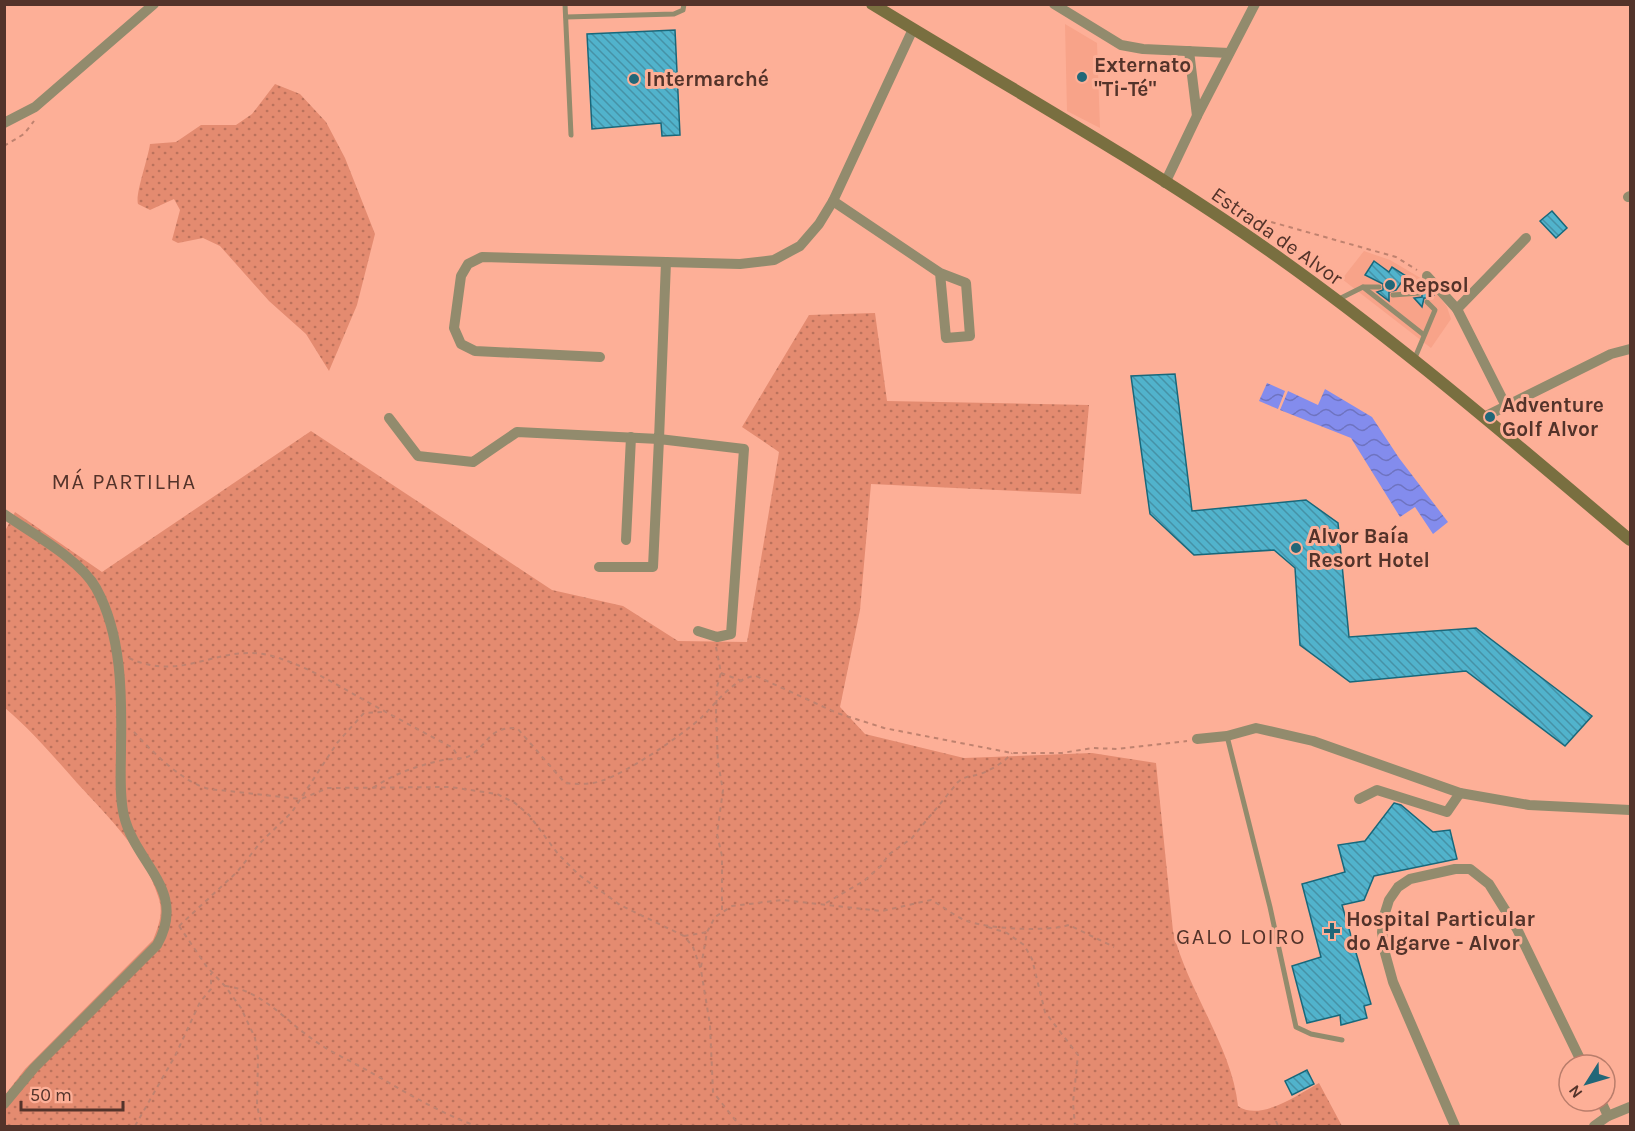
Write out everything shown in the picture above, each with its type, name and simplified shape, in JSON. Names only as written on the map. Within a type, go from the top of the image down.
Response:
[{"type":"street","points":[[4,123],[35,107],[154,4]]},
{"type":"street","name":"Estrada de Alvor","points":[[872,4],[1165,183],[1237,230],[1414,360],[1630,540]]},
{"type":"street","points":[[1054,4],[1121,45],[1143,50],[1229,53]]},
{"type":"street","points":[[1165,183],[1255,4]]},
{"type":"street","points":[[600,357],[475,351],[462,344],[454,328],[460,276],[468,264],[482,256],[740,264],[774,260],[800,246],[833,201],[913,29]]},
{"type":"street","points":[[1189,51],[1197,116]]},
{"type":"street","points":[[833,201],[940,273],[966,283],[970,336],[946,338],[940,273]]},
{"type":"street","points":[[1457,309],[1526,237]]},
{"type":"street","points":[[599,567],[653,567],[666,262]]},
{"type":"street","points":[[1427,276],[1457,309],[1506,406]]},
{"type":"street","points":[[1484,417],[1611,354],[1630,349]]},
{"type":"street","points":[[389,418],[418,456],[474,462],[517,432],[659,439],[744,449],[731,634],[717,637],[698,632]]},
{"type":"street","points":[[626,540],[631,437]]},
{"type":"street","points":[[4,514],[83,570],[95,586],[108,616],[115,651],[122,719],[124,817],[167,900],[164,932],[157,945],[34,1068],[4,1104]]},
{"type":"street","points":[[1197,739],[1227,736],[1256,728],[1313,741],[1460,793],[1529,805],[1630,810]]},
{"type":"street","points":[[1359,799],[1377,790],[1447,812],[1460,793]]},
{"type":"street","points":[[1455,1126],[1393,982],[1385,953],[1384,916],[1398,887],[1410,879],[1455,869],[1470,870],[1489,884],[1517,929],[1577,1053]]},
{"type":"street","points":[[1594,1126],[1608,1116],[1630,1107]]},
{"type":"lane","points":[[565,4],[571,135]]},
{"type":"lane","points":[[566,17],[674,14],[683,10],[684,4]]},
{"type":"lane","points":[[1363,287],[1424,335]]},
{"type":"lane","points":[[1335,301],[1363,287],[1379,287]]},
{"type":"lane","points":[[1393,295],[1419,293]]},
{"type":"lane","points":[[1414,360],[1435,310],[1427,302]]},
{"type":"lane","points":[[1227,736],[1270,907],[1296,1027],[1311,1034],[1342,1040]]},
{"type":"path","points":[[4,146],[24,134]]},
{"type":"path","points":[[1237,230],[1250,216],[1396,257],[1427,276]]},
{"type":"path","points":[[717,637],[716,652],[721,672],[717,687],[718,763],[723,790],[717,834],[722,856],[722,911]]},
{"type":"path","points":[[115,651],[141,664],[168,668],[249,652],[270,655],[321,676],[453,748],[459,759]]},
{"type":"path","points":[[721,672],[742,681]]},
{"type":"path","points":[[373,788],[394,773],[470,755],[495,731],[518,728],[565,783],[582,784],[601,781],[625,771],[690,728],[742,681],[756,676],[837,712],[884,728],[1012,753],[1039,754],[1092,748],[1118,749],[1197,739]]},
{"type":"path","points":[[262,1126],[257,1106],[258,1058],[255,1038],[241,1008],[211,972],[179,926],[237,872],[260,843],[292,812],[337,743],[364,713],[385,712]]},
{"type":"path","points":[[122,719],[160,759],[195,785],[301,799],[328,788],[450,787],[497,794],[529,815],[558,854],[579,875],[620,904],[684,936],[693,947],[701,969],[710,1025],[713,1092],[740,1126]]},
{"type":"path","points":[[825,903],[864,881],[882,865],[888,855],[912,838],[958,782],[966,776],[976,775],[997,766],[1012,753]]},
{"type":"path","points":[[701,969],[707,932],[722,911],[732,906],[782,900],[882,911],[931,900],[964,920],[1007,933],[1024,945],[1032,959],[1045,1012],[1078,1056],[1072,1103],[1076,1126]]},
{"type":"path","points":[[983,925],[1053,930],[1069,925],[1114,947]]},
{"type":"path","points":[[684,936],[707,932]]},
{"type":"path","points":[[135,1126],[175,1056],[200,1002],[211,989],[211,972]]},
{"type":"path","points":[[225,986],[242,988],[264,999],[297,1029],[320,1044],[446,1116],[476,1126]]},
{"type":"path","points":[[1276,1121],[1278,1126]]},
{"type":"shaded area","name":"Externato \"Ti-Té\"","points":[[1065,24],[1097,43],[1100,128],[1067,111]]},
{"type":"shaded area","points":[[275,84],[300,94],[326,122],[345,158],[375,234],[357,305],[329,371],[306,334],[269,301],[220,246],[203,238],[178,243],[172,240],[180,210],[174,199],[150,210],[138,204],[138,193],[150,144],[176,142],[201,125],[236,125],[252,114]]},
{"type":"shaded area","points":[[1364,251],[1390,260],[1429,283],[1447,307],[1451,319],[1431,348],[1342,279]]},
{"type":"shaded area","points":[[875,313],[887,401],[1089,405],[1081,494],[871,484],[860,610],[840,707],[865,734],[964,758],[1092,753],[1156,763],[1173,931],[1188,975],[1227,1062],[1238,1106],[1257,1111],[1268,1109],[1319,1083],[1342,1126],[5,1126],[5,1095],[25,1069],[153,940],[161,913],[160,902],[152,880],[135,850],[43,745],[5,708],[4,533],[15,512],[102,572],[311,431],[552,590],[623,606],[678,641],[747,642],[779,452],[742,427],[809,315]]},
{"type":"water","points":[[1267,383],[1285,391],[1278,409],[1259,401]]},
{"type":"water","points":[[1325,389],[1372,417],[1399,458],[1448,522],[1433,534],[1415,507],[1400,517],[1351,438],[1280,410],[1288,391],[1318,405]]},
{"type":"building","name":"Intermarché","points":[[675,30],[680,135],[662,136],[661,123],[592,129],[587,34]]},
{"type":"building","points":[[1552,211],[1567,228],[1556,238],[1540,221]]},
{"type":"building","points":[[1374,261],[1389,272],[1392,267],[1406,276],[1396,290],[1389,292],[1389,301],[1377,292],[1383,290],[1383,284],[1365,275]]},
{"type":"building","points":[[1426,286],[1434,295],[1424,298],[1422,307],[1414,298],[1422,297],[1422,289]]},
{"type":"building","points":[[1175,374],[1192,511],[1306,500],[1338,523],[1349,637],[1476,628],[1592,716],[1565,746],[1466,671],[1350,682],[1300,645],[1295,568],[1274,550],[1194,555],[1150,514],[1131,376]]},
{"type":"building","name":"Hospital Particular do Algarve - Alvor","points":[[1394,803],[1401,805],[1433,832],[1450,830],[1457,859],[1374,876],[1364,900],[1342,905],[1371,1004],[1364,1006],[1367,1018],[1341,1025],[1340,1015],[1307,1023],[1292,966],[1321,957],[1302,884],[1345,872],[1338,845],[1365,841]]},
{"type":"building","points":[[1307,1070],[1314,1084],[1292,1095],[1285,1081]]},
{"type":"place","name":"Externato \"Ti-Té\"","points":[[1082,77]]},
{"type":"place","name":"Intermarché","points":[[634,79]]},
{"type":"place","name":"Repsol","points":[[1390,285]]},
{"type":"place","name":"Adventure Golf Alvor","points":[[1490,417]]},
{"type":"place","name":"Alvor Baía Resort Hotel","points":[[1296,548]]},
{"type":"place","name":"Hospital Particular do Algarve - Alvor","points":[[1332,931]]},
{"type":"district","name":"MÁ PARTILHA","points":[[124,481]]},
{"type":"district","name":"GALO LOIRO","points":[[1241,936]]}]
